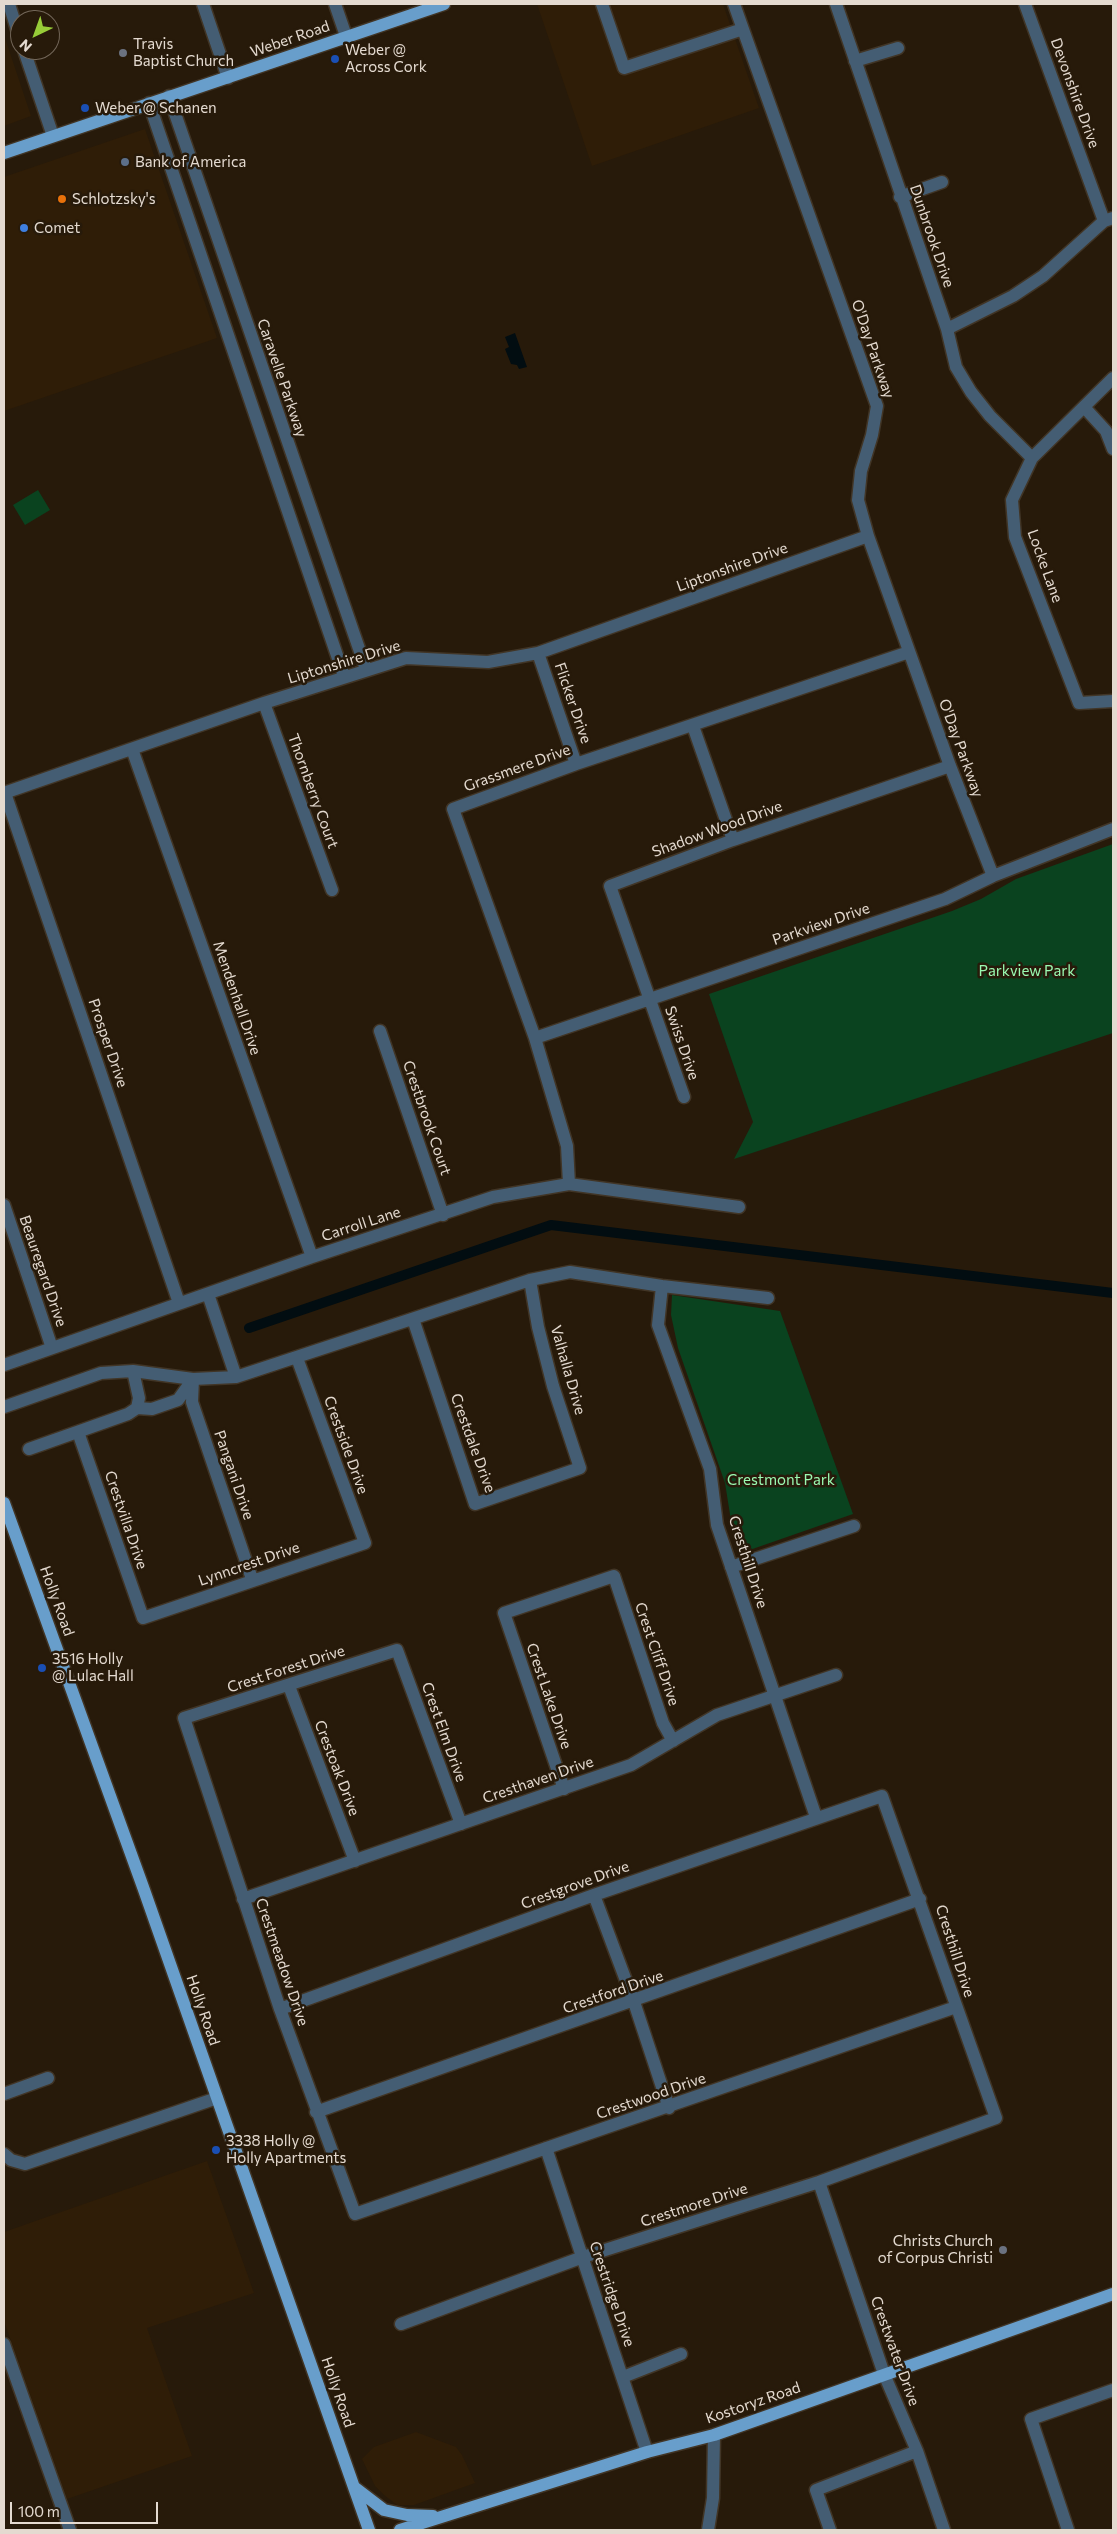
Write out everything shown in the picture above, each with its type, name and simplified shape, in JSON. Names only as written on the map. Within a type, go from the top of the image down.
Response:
[{"type":"main road","name":"Weber Road","points":[[4,153],[444,4]]},
{"type":"main road","name":"Holly Road","points":[[4,1503],[369,2530]]},
{"type":"main road","name":"Kostoryz Road","points":[[400,2530],[647,2452],[714,2435],[1113,2294]]},
{"type":"main road","points":[[354,2486],[376,2505],[391,2512],[441,2517]]},
{"type":"street","points":[[203,4],[228,78]]},
{"type":"street","points":[[335,4],[346,36]]},
{"type":"street","points":[[602,4],[624,68],[743,28]]},
{"type":"street","name":"O'Day Parkway","points":[[734,4],[877,406],[872,435],[862,471],[858,500],[868,536],[950,766],[993,876]]},
{"type":"street","name":"Dunbrook Drive","points":[[836,4],[900,197],[947,329],[956,367],[971,392],[990,416],[1032,458]]},
{"type":"street","name":"Devonshire Drive","points":[[1025,4],[1109,219]]},
{"type":"street","points":[[855,62],[898,48]]},
{"type":"street","points":[[27,60],[53,136]]},
{"type":"street","name":"Caravelle Parkway","points":[[169,96],[366,669]]},
{"type":"street","points":[[148,104],[344,676]]},
{"type":"street","points":[[900,197],[942,182]]},
{"type":"street","points":[[947,329],[1013,296],[1043,276],[1109,219]]},
{"type":"street","name":"Locke Lane","points":[[1113,378],[1032,458],[1012,500],[1015,537],[1079,703],[1113,701]]},
{"type":"street","points":[[1084,407],[1106,431],[1113,449]]},
{"type":"street","name":"Liptonshire Drive","points":[[4,793],[344,676],[406,658],[488,662],[538,653],[868,536]]},
{"type":"street","name":"Grassmere Drive","points":[[568,1184],[567,1146],[535,1038],[453,809],[576,764],[909,652]]},
{"type":"street","name":"Flicker Drive","points":[[538,653],[576,764]]},
{"type":"street","name":"Thornberry Court","points":[[264,703],[332,890]]},
{"type":"street","points":[[692,726],[733,840]]},
{"type":"street","name":"Mendenhall Drive","points":[[132,749],[312,1257]]},
{"type":"street","name":"Shadow Wood Drive","points":[[650,999],[610,886],[733,840],[950,766]]},
{"type":"street","name":"Prosper Drive","points":[[4,793],[179,1303]]},
{"type":"street","name":"Parkview Drive","points":[[535,1038],[944,899],[993,876],[1113,829]]},
{"type":"street","name":"Swiss Drive","points":[[650,999],[684,1097]]},
{"type":"street","name":"Crestbrook Court","points":[[380,1031],[443,1215]]},
{"type":"street","name":"Carroll Lane","points":[[4,1365],[312,1257],[493,1197],[568,1184],[739,1206]]},
{"type":"street","name":"Beauregard Drive","points":[[4,1205],[52,1348]]},
{"type":"street","points":[[4,1407],[101,1373],[133,1371],[193,1379],[236,1377],[530,1280],[570,1272],[662,1286],[768,1298]]},
{"type":"street","name":"Valhalla Drive","points":[[530,1280],[538,1327],[553,1386],[580,1468]]},
{"type":"street","name":"Cresthill Drive","points":[[662,1286],[658,1324],[710,1469],[717,1525],[816,1817]]},
{"type":"street","points":[[208,1294],[236,1377]]},
{"type":"street","name":"Crestdale Drive","points":[[413,1320],[475,1504],[580,1468]]},
{"type":"street","name":"Crestside Drive","points":[[298,1358],[365,1543]]},
{"type":"street","points":[[133,1371],[139,1398],[137,1408]]},
{"type":"street","points":[[29,1450],[128,1414],[137,1408],[152,1409],[178,1400],[193,1379]]},
{"type":"street","name":"Pangani Drive","points":[[193,1379],[192,1402],[252,1580]]},
{"type":"street","name":"Crestvilla Drive","points":[[78,1432],[143,1618]]},
{"type":"street","points":[[731,1567],[854,1526]]},
{"type":"street","name":"Lynncrest Drive","points":[[143,1618],[365,1543]]},
{"type":"street","name":"Crest Lake Drive","points":[[564,1789],[504,1613],[614,1576]]},
{"type":"street","name":"Crest Cliff Drive","points":[[614,1576],[663,1722],[673,1741]]},
{"type":"street","name":"Crest Forest Drive","points":[[184,1718],[397,1650]]},
{"type":"street","name":"Crest Elm Drive","points":[[397,1650],[461,1824]]},
{"type":"street","name":"Cresthaven Drive","points":[[243,1899],[631,1765],[717,1716],[836,1675]]},
{"type":"street","name":"Crestoak Drive","points":[[289,1686],[355,1861]]},
{"type":"street","name":"Crestmeadow Drive","points":[[184,1718],[280,2009],[316,2112],[355,2214]]},
{"type":"street","name":"Cresthill Drive","points":[[882,1796],[996,2118]]},
{"type":"street","name":"Crestgrove Drive","points":[[280,2009],[594,1895],[816,1817],[882,1796]]},
{"type":"street","points":[[594,1895],[634,2002],[668,2108]]},
{"type":"street","name":"Crestford Drive","points":[[316,2112],[634,2002],[920,1899]]},
{"type":"street","name":"Crestwood Drive","points":[[355,2214],[668,2108],[956,2007]]},
{"type":"street","points":[[4,2094],[48,2078]]},
{"type":"street","points":[[4,2154],[11,2160],[25,2164],[217,2098]]},
{"type":"street","name":"Crestmore Drive","points":[[401,2324],[583,2257],[819,2182],[996,2118]]},
{"type":"street","name":"Crestridge Drive","points":[[546,2148],[647,2452]]},
{"type":"street","name":"Crestwater Drive","points":[[819,2182],[884,2374],[917,2451],[944,2530]]},
{"type":"street","points":[[4,2344],[7,2366],[70,2530]]},
{"type":"street","points":[[623,2377],[681,2354]]},
{"type":"street","points":[[1068,2530],[1030,2419],[1113,2390]]},
{"type":"street","points":[[708,2530],[712,2498],[714,2435]]},
{"type":"street","points":[[830,2530],[816,2490],[917,2451]]},
{"type":"shaded area","points":[[537,4],[723,4],[759,108],[592,166]]},
{"type":"shaded area","points":[[4,35],[10,53],[10,60],[12,60],[31,116],[4,126]]},
{"type":"shaded area","points":[[145,129],[217,338],[4,411],[4,177]]},
{"type":"shaded area","points":[[515,333],[527,367],[519,369],[517,365],[511,364],[505,349],[509,347],[505,337]]},
{"type":"shaded area","points":[[207,2161],[254,2293],[147,2328],[192,2456],[67,2499],[4,2321],[4,2232]]},
{"type":"shaded area","points":[[416,2432],[456,2447],[462,2455],[475,2483],[414,2505],[397,2505],[384,2495],[375,2486],[362,2459],[374,2447]]},
{"type":"green space","points":[[38,490],[50,510],[25,525],[13,505]]},
{"type":"green space","name":"Parkview Park","points":[[1113,844],[1113,1033],[734,1159],[753,1122],[709,994],[952,911],[981,899],[1016,879]]},
{"type":"green space","name":"Crestmont Park","points":[[672,1295],[780,1311],[853,1514],[741,1553],[733,1533],[725,1483],[678,1348],[671,1315]]},
{"type":"waterway","points":[[249,1328],[551,1225],[1113,1293]]},
{"type":"place","name":"Travis Baptist Church","points":[[123,53]]},
{"type":"place","name":"Weber @ Across Cork","points":[[335,59]]},
{"type":"place","name":"Weber @ Schanen","points":[[85,108]]},
{"type":"place","name":"Bank of America","points":[[125,162]]},
{"type":"place","name":"Schlotzsky's","points":[[62,199]]},
{"type":"place","name":"Comet","points":[[24,228]]},
{"type":"place","name":"3516 Holly @ Lulac Hall","points":[[42,1668]]},
{"type":"place","name":"3338 Holly @ Holly Apartments","points":[[216,2150]]},
{"type":"place","name":"Christs Church of Corpus Christi","points":[[1003,2250]]}]
